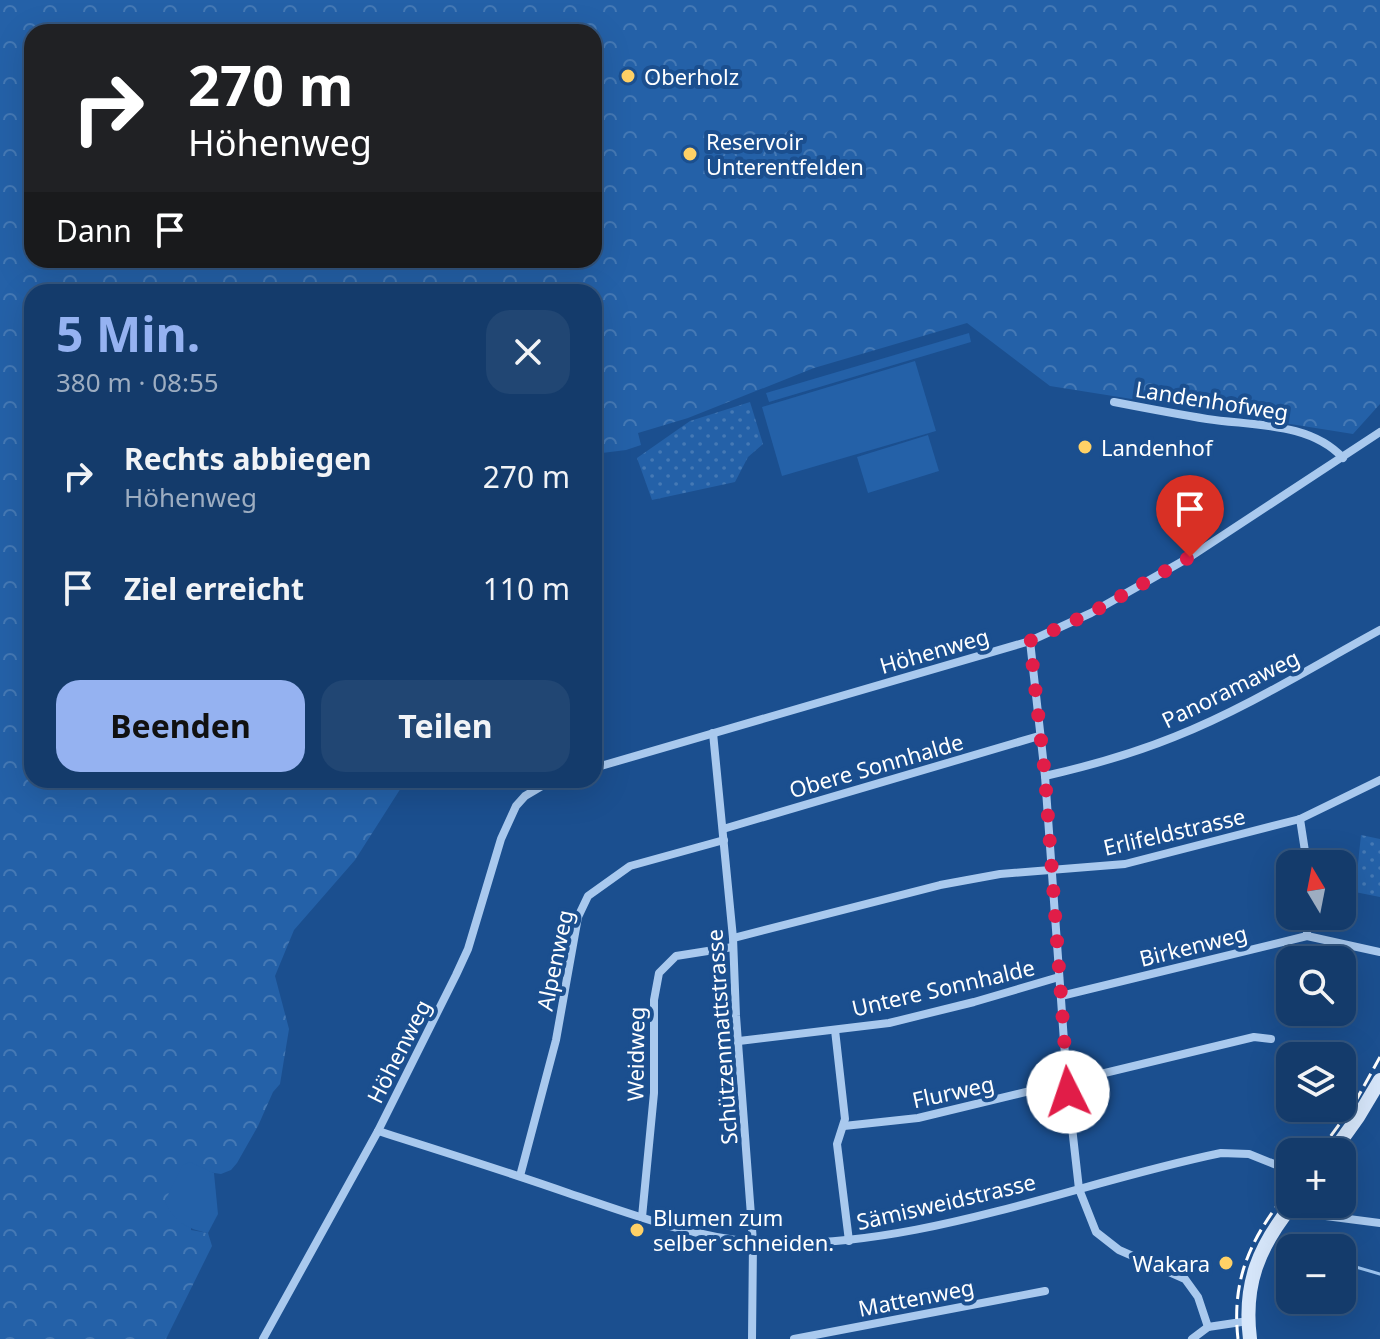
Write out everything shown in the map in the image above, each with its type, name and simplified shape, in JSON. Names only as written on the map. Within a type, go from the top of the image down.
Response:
[{"type":"main road","points":[[1343,1138],[1380,1080]]},
{"type":"main road","points":[[1250,1339],[1251,1283],[1257,1260],[1282,1218]]},
{"type":"street","name":"Landenhofweg","points":[[1114,402],[1289,429],[1328,443],[1343,458]]},
{"type":"street","name":"Höhenweg","points":[[602,766],[1030,641],[1150,581],[1378,436]]},
{"type":"street","name":"Panoramaweg","points":[[1045,776],[1104,762],[1172,738],[1220,717],[1380,630]]},
{"type":"street","points":[[1030,641],[1045,776],[1067,1083],[1079,1189],[1096,1232],[1119,1250],[1185,1279],[1198,1297],[1208,1327]]},
{"type":"street","name":"Schützenmattstrasse","points":[[713,733],[733,943],[753,1242],[752,1339]]},
{"type":"street","name":"Obere Sonnhalde","points":[[723,829],[1039,736]]},
{"type":"street","name":"Erlifeldstrasse","points":[[733,943],[940,885],[1000,874],[1125,864],[1300,819],[1380,780]]},
{"type":"street","name":"Höhenweg","points":[[263,1339],[378,1131],[468,949],[501,839],[516,806],[538,788]]},
{"type":"street","points":[[1300,819],[1305,850]]},
{"type":"street","name":"Alpenweg","points":[[520,1176],[556,1040],[578,917],[588,896],[630,866],[724,840]]},
{"type":"street","points":[[1307,930],[1307,936]]},
{"type":"street","name":"Birkenweg","points":[[1061,996],[1307,936],[1380,952]]},
{"type":"street","name":"Weidweg","points":[[642,1217],[654,1093],[654,1000],[659,973],[676,956],[733,943]]},
{"type":"street","name":"Untere Sonnhalde","points":[[739,1041],[889,1023],[1059,977]]},
{"type":"street","points":[[835,1030],[844,1126],[837,1144],[849,1241]]},
{"type":"street","name":"Flurweg","points":[[844,1126],[918,1118],[1254,1037],[1271,1039]]},
{"type":"street","name":"Sämisweidstrasse","points":[[378,1131],[642,1217],[697,1232],[753,1242],[849,1241],[931,1225],[1227,1152],[1249,1154],[1276,1165]]},
{"type":"street","points":[[1350,1218],[1380,1223]]},
{"type":"street","name":"Mattenweg","points":[[794,1339],[1045,1291]]},
{"type":"street","points":[[1192,1339],[1208,1327],[1248,1321]]},
{"type":"green space","points":[[0,0],[1380,0],[1380,404],[1353,434],[1050,386],[967,323],[814,368],[688,418],[638,433],[641,445],[602,453],[602,284],[24,284],[24,788],[401,788],[355,860],[294,930],[275,976],[289,1029],[280,1084],[273,1092],[258,1126],[231,1170],[221,1174],[208,1172],[190,1163],[191,1230],[208,1233],[212,1246],[166,1339],[0,1339]]},
{"type":"green space","points":[[969,333],[971,342],[769,402],[766,393]]},
{"type":"green space","points":[[915,361],[936,431],[782,476],[762,407]]},
{"type":"green space","points":[[750,402],[763,444],[748,457],[735,482],[652,500],[637,458],[690,421]]},
{"type":"green space","points":[[928,435],[939,471],[868,493],[857,457]]},
{"type":"green space","points":[[1361,835],[1380,839],[1380,897],[1356,892]]},
{"type":"green space","points":[[190,1162],[214,1173],[218,1214],[208,1233],[182,1223],[172,1214],[165,1201],[183,1165]]},
{"type":"waterway","points":[[1356,1267],[1380,1274]]},
{"type":"railway","points":[[1329,1138],[1354,1104],[1380,1057]]},
{"type":"railway","points":[[1238,1339],[1241,1277],[1255,1241],[1276,1208]]},
{"type":"place","name":"Oberholz","points":[[628,76]]},
{"type":"place","name":"Reservoir Unterentfelden","points":[[690,154]]},
{"type":"place","name":"Landenhof","points":[[1085,447]]},
{"type":"place","name":"Blumen zum selber schneiden.","points":[[637,1230]]},
{"type":"place","name":"Wakara","points":[[1226,1263]]},
{"type":"route","points":[[1068,1092],[1045,776],[1030,641],[1091,613],[1190,557]]}]
